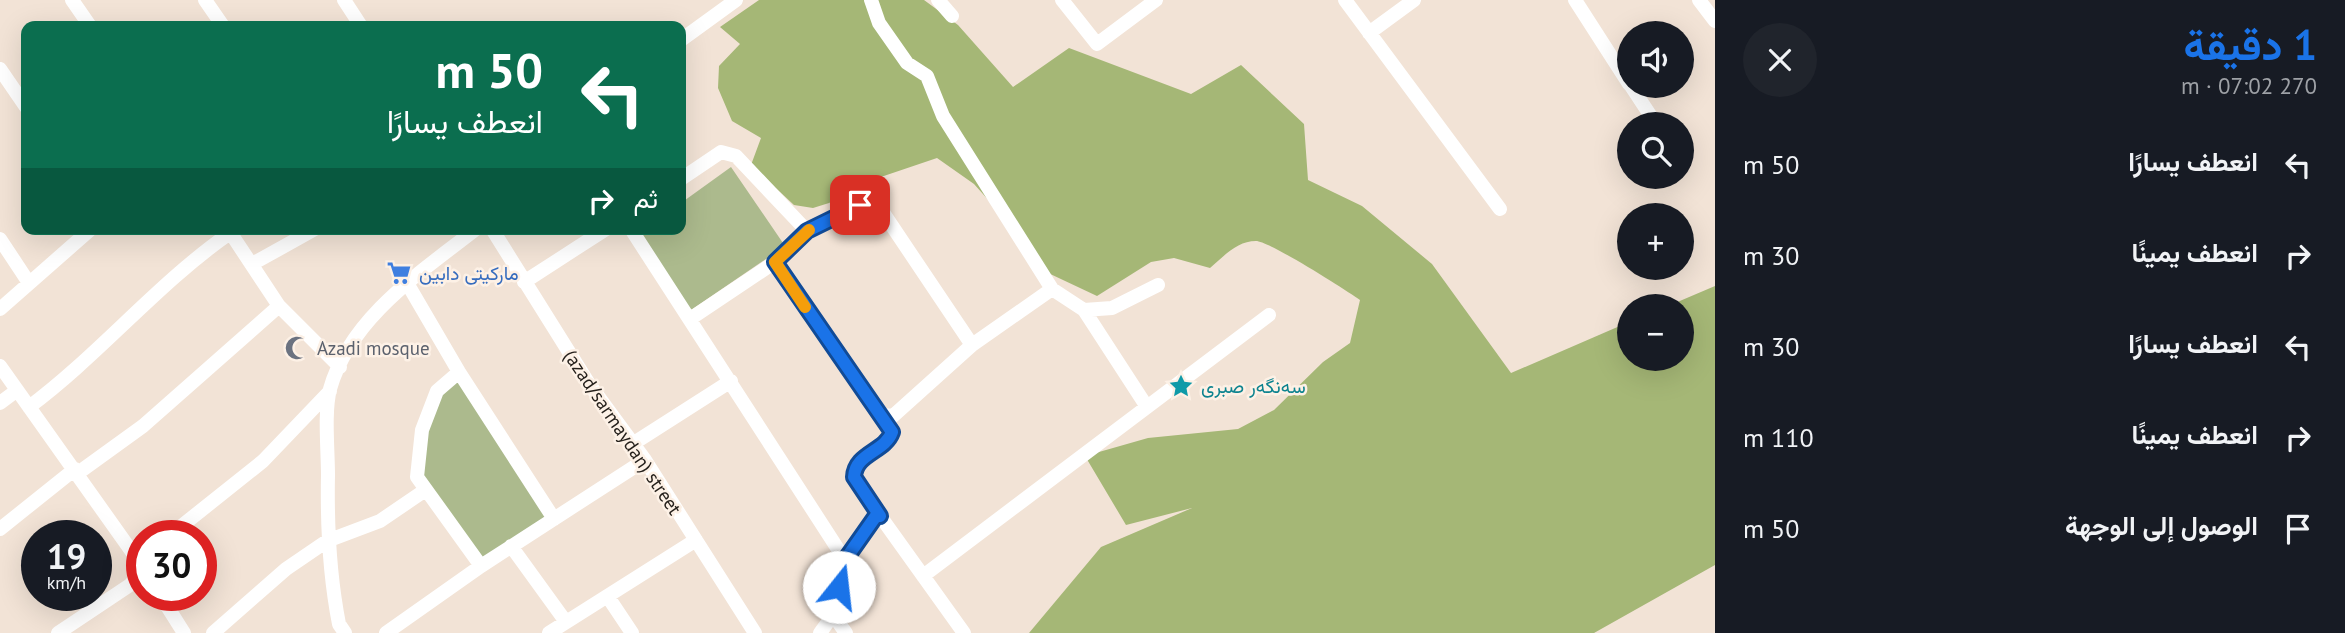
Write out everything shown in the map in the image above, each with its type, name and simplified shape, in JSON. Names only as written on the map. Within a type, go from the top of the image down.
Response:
[{"type":"street","points":[[72,0],[87,21]]},
{"type":"street","points":[[205,0],[220,21]]},
{"type":"street","points":[[344,0],[358,21]]},
{"type":"street","points":[[686,36],[736,0]]},
{"type":"street","points":[[871,0],[879,23],[907,64],[927,76],[943,116],[1052,289],[1084,310],[1147,407]]},
{"type":"street","points":[[938,0],[952,16]]},
{"type":"street","points":[[1062,0],[1097,44],[1156,0]]},
{"type":"street","points":[[1345,0],[1500,209]]},
{"type":"street","points":[[1369,33],[1414,0]]},
{"type":"street","points":[[1575,0],[1617,65]]},
{"type":"street","points":[[1699,0],[1715,21]]},
{"type":"street","points":[[0,69],[21,100]]},
{"type":"street","points":[[686,176],[721,152],[736,156],[807,231]]},
{"type":"street","points":[[690,319],[775,262],[807,231],[860,205],[872,203],[880,208],[972,345]]},
{"type":"street","points":[[0,309],[84,235]]},
{"type":"street","points":[[29,407],[75,373],[224,235]]},
{"type":"street","points":[[232,235],[279,306],[340,367]]},
{"type":"street","points":[[252,264],[304,235]]},
{"type":"street","points":[[189,520],[263,461],[330,391],[340,367],[371,318],[407,283],[468,235]]},
{"type":"street","name":"(azad/sarmaydan) street","points":[[496,235],[589,384],[634,443],[755,633]]},
{"type":"street","points":[[524,282],[597,235]]},
{"type":"street","points":[[635,235],[845,560]]},
{"type":"street","points":[[0,239],[29,283]]},
{"type":"street","points":[[775,262],[883,415],[892,432],[891,436],[857,462],[854,477],[964,633]]},
{"type":"street","points":[[407,283],[459,372],[554,519]]},
{"type":"street","points":[[1084,310],[1112,308],[1158,285]]},
{"type":"street","points":[[883,415],[893,416],[972,345],[1052,289]]},
{"type":"street","points":[[0,529],[76,471],[144,426],[279,306]]},
{"type":"street","points":[[923,576],[1269,315]]},
{"type":"street","points":[[0,366],[126,544]]},
{"type":"street","points":[[459,372],[437,391],[422,430],[416,477],[481,566]]},
{"type":"street","points":[[634,443],[731,381]]},
{"type":"street","points":[[0,403],[16,391]]},
{"type":"street","points":[[330,391],[327,541],[339,624],[345,633]]},
{"type":"street","points":[[386,633],[481,566],[645,460]]},
{"type":"street","points":[[213,633],[286,569],[327,541],[380,521],[424,491]]},
{"type":"street","points":[[820,633],[834,615],[845,560],[878,513],[880,516]]},
{"type":"street","points":[[548,633],[696,540]]},
{"type":"street","points":[[511,546],[566,622]]},
{"type":"street","points":[[58,633],[126,588]]},
{"type":"street","points":[[608,597],[632,633]]},
{"type":"street","points":[[170,611],[184,633]]},
{"type":"street","points":[[834,615],[846,633]]},
{"type":"green space","points":[[759,0],[924,0],[958,25],[1013,87],[1069,48],[1191,94],[1241,65],[1304,124],[1308,180],[1362,206],[1432,264],[1511,373],[1617,327],[1617,371],[1694,371],[1694,295],[1715,286],[1715,565],[1594,633],[1029,633],[1101,547],[1192,508],[1126,525],[1085,456],[1148,438],[1238,429],[1274,410],[1323,362],[1350,343],[1360,300],[1291,257],[1256,241],[1237,246],[1210,268],[1174,258],[1151,262],[1097,296],[1046,272],[1017,232],[974,184],[937,158],[869,181],[829,203],[813,208],[794,205],[751,165],[761,138],[732,121],[718,88],[719,66],[740,44],[720,27]]},
{"type":"green space","points":[[731,167],[785,246],[691,310],[640,235],[686,235],[686,199]]},
{"type":"green space","points":[[459,372],[554,519],[481,566],[424,491],[422,430],[437,391]]},
{"type":"slow traffic","points":[[805,307],[775,262],[809,230]]},
{"type":"place","name":"ماركيتى دابين","points":[[399,273]]},
{"type":"place","name":"Azadi mosque","points":[[297,348]]},
{"type":"place","name":"سەنگەر صبری","points":[[1181,386]]},
{"type":"route","points":[[839,587],[845,560],[878,513],[880,516],[854,477],[854,470],[857,462],[885,444],[892,432],[883,415],[875,409],[775,262],[807,231],[860,205]]}]
